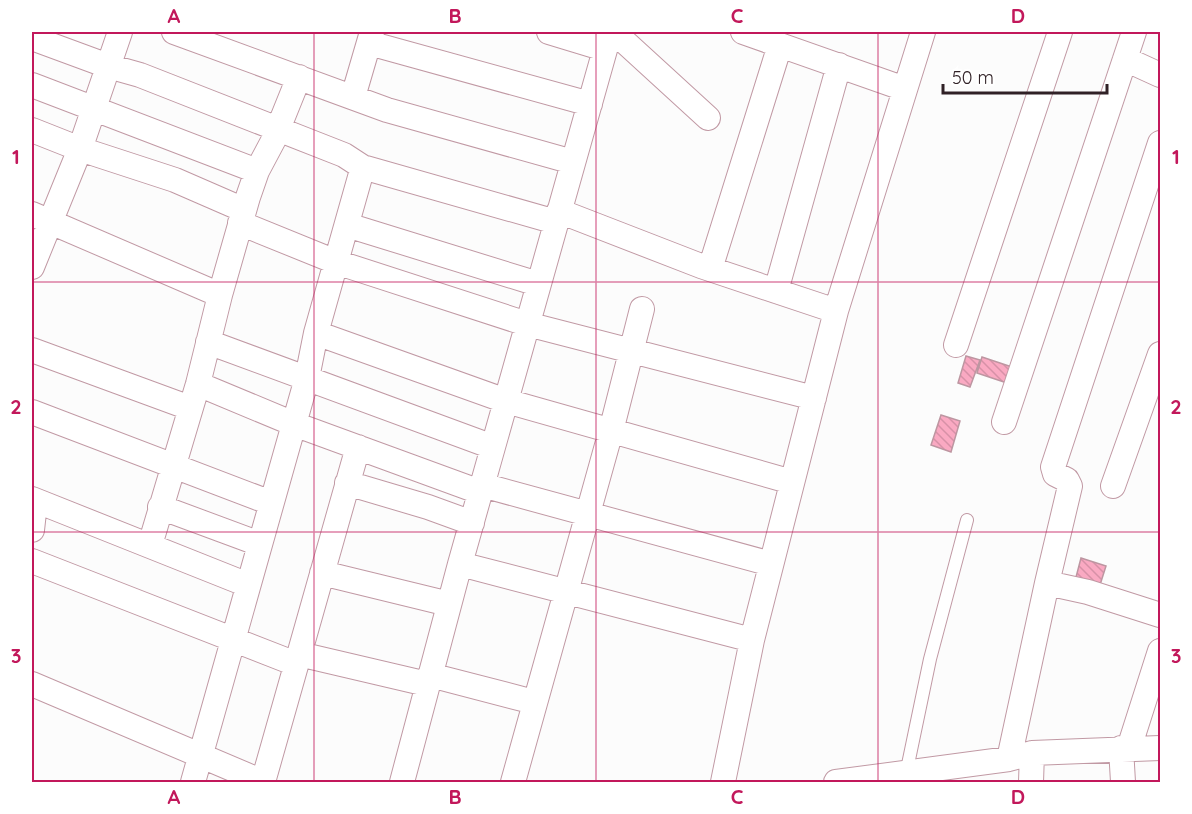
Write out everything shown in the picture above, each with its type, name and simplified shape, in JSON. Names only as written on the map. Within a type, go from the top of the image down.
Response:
[{"type":"street","points":[[32,267],[41,218],[80,149],[120,32]]},
{"type":"street","points":[[174,32],[387,110],[573,162]]},
{"type":"street","points":[[549,32],[610,37],[708,118]]},
{"type":"street","points":[[743,32],[905,89]]},
{"type":"street","points":[[723,783],[752,640],[836,311],[923,32]]},
{"type":"street","points":[[956,345],[1060,32]]},
{"type":"street","points":[[1004,422],[1134,32]]},
{"type":"street","points":[[353,97],[370,37],[590,104]]},
{"type":"street","points":[[402,783],[428,679],[538,284],[610,37]]},
{"type":"street","points":[[32,38],[108,66],[140,75],[351,158],[364,168],[557,216],[836,311]]},
{"type":"street","points":[[710,269],[780,45]]},
{"type":"street","points":[[1125,59],[1161,75]]},
{"type":"street","points":[[776,291],[839,65]]},
{"type":"street","points":[[150,545],[198,384],[242,217],[257,171],[299,77]]},
{"type":"street","points":[[32,85],[257,171]]},
{"type":"street","points":[[32,130],[80,149],[175,180],[242,217],[336,262],[527,324],[814,398]]},
{"type":"street","points":[[1031,783],[1021,756],[1047,583],[1070,486],[1067,480],[1055,474],[1053,467],[1161,144]]},
{"type":"street","points":[[193,783],[307,378],[316,333],[364,168]]},
{"type":"street","points":[[41,218],[220,295]]},
{"type":"street","points":[[347,225],[538,284]]},
{"type":"street","points":[[513,783],[611,431],[642,309]]},
{"type":"street","points":[[316,333],[506,401],[792,482]]},
{"type":"street","points":[[208,342],[493,447]]},
{"type":"street","points":[[32,350],[190,408]]},
{"type":"street","points":[[1113,486],[1161,354]]},
{"type":"street","points":[[198,384],[294,424],[481,489],[587,513],[771,564]]},
{"type":"street","points":[[32,412],[271,503]]},
{"type":"street","points":[[32,684],[263,782],[358,447]]},
{"type":"street","points":[[347,483],[428,507],[472,523]]},
{"type":"street","points":[[32,499],[248,585]]},
{"type":"street","points":[[32,505],[34,512],[32,531]]},
{"type":"street","points":[[160,507],[260,543]]},
{"type":"street","points":[[32,561],[232,639],[298,659],[428,679],[534,702]]},
{"type":"street","points":[[460,564],[752,640]]},
{"type":"street","points":[[322,573],[449,604]]},
{"type":"street","points":[[1047,583],[1088,592],[1161,615]]},
{"type":"street","points":[[1123,783],[1125,748],[1161,651]]},
{"type":"street","points":[[836,783],[961,774],[1021,756],[1125,748],[1161,748]]},
{"type":"lane","points":[[906,778],[930,659],[967,520]]},
{"type":"building","points":[[966,356],[980,360],[970,387],[958,383]]},
{"type":"building","points":[[982,357],[1015,368],[1010,384],[977,373]]},
{"type":"building","points":[[941,415],[960,421],[951,452],[931,445]]},
{"type":"building","points":[[1081,558],[1106,566],[1099,588],[1075,581]]}]
